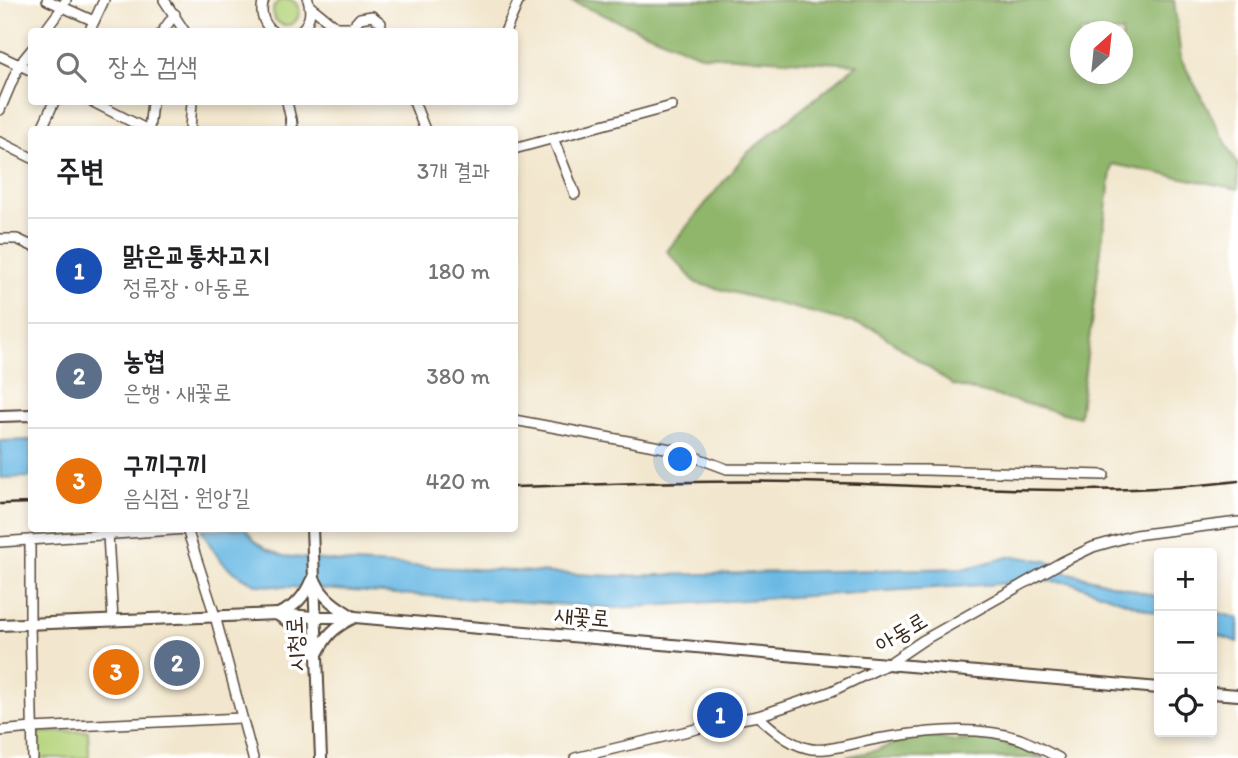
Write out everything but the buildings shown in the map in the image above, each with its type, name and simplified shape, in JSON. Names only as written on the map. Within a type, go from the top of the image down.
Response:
[{"type":"street","points":[[47,0],[64,4],[94,21]]},
{"type":"street","points":[[91,28],[104,0]]},
{"type":"street","points":[[164,0],[183,28]]},
{"type":"street","points":[[255,0],[267,27]]},
{"type":"street","points":[[264,0],[261,12],[267,27]]},
{"type":"street","points":[[507,28],[519,0]]},
{"type":"street","points":[[47,28],[64,4]]},
{"type":"street","points":[[309,4],[339,28]]},
{"type":"street","points":[[303,28],[310,16],[309,4]]},
{"type":"street","points":[[165,28],[175,15]]},
{"type":"street","points":[[346,28],[352,27],[360,18],[372,16],[382,23]]},
{"type":"street","points":[[0,110],[19,65],[28,53]]},
{"type":"street","points":[[0,56],[28,69]]},
{"type":"street","points":[[43,126],[53,105]]},
{"type":"street","points":[[99,105],[140,126]]},
{"type":"street","points":[[149,126],[152,105]]},
{"type":"street","points":[[190,126],[192,105]]},
{"type":"street","points":[[288,105],[292,125]]},
{"type":"street","points":[[415,105],[423,126]]},
{"type":"street","points":[[518,148],[672,106]]},
{"type":"street","points":[[553,138],[575,194]]},
{"type":"street","points":[[0,142],[28,154]]},
{"type":"street","points":[[0,239],[17,239],[28,244]]},
{"type":"street","points":[[0,416],[28,415]]},
{"type":"street","points":[[518,421],[676,450],[727,469],[925,470],[1104,475]]},
{"type":"street","name":"아동로","points":[[575,758],[758,716],[832,691],[888,664],[922,641],[1093,547],[1135,535],[1238,522]]},
{"type":"street","points":[[0,542],[148,532]]},
{"type":"street","points":[[188,532],[215,616],[253,758]]},
{"type":"street","name":"시청로","points":[[312,532],[321,758]]},
{"type":"street","points":[[108,535],[113,621]]},
{"type":"street","points":[[30,540],[33,758]]},
{"type":"street","points":[[277,614],[294,607],[313,593],[355,617]]},
{"type":"street","points":[[277,614],[296,627],[317,654]]},
{"type":"street","name":"새꽃로","points":[[0,625],[277,614],[355,617],[1154,688]]},
{"type":"street","points":[[317,654],[335,627],[355,617]]},
{"type":"street","points":[[1217,693],[1238,695]]},
{"type":"street","points":[[758,716],[778,734],[807,748],[819,749],[878,738],[959,731],[991,733],[1019,739],[1059,758]]},
{"type":"street","points":[[0,731],[241,718]]},
{"type":"green space","points":[[286,-1],[295,3],[299,12],[295,21],[286,25],[277,21],[273,12],[277,3]]},
{"type":"green space","points":[[568,0],[1174,0],[1181,59],[1238,165],[1238,189],[1112,164],[1079,417],[953,385],[873,328],[696,283],[667,251],[746,154],[858,64],[700,55]]},
{"type":"green space","points":[[88,731],[89,758],[36,758],[35,733]]},
{"type":"green space","points":[[916,735],[955,741],[990,738],[1045,758],[842,758],[878,750]]},
{"type":"water","points":[[28,440],[28,477],[0,478],[0,441]]},
{"type":"water","points":[[203,532],[248,532],[267,549],[283,556],[352,563],[614,576],[967,568],[1012,556],[1047,561],[1066,572],[1154,596],[1154,612],[1069,582],[1045,581],[616,608],[258,585],[224,563]]},
{"type":"water","points":[[1217,612],[1238,618],[1238,642],[1217,635]]},
{"type":"railway","points":[[518,487],[761,482],[1073,490],[1238,481]]},
{"type":"railway","points":[[0,504],[28,503]]},
{"type":"place","name":"농협","points":[[177,663]]},
{"type":"place","name":"구끼구끼","points":[[116,672]]},
{"type":"place","name":"맑은교통차고지","points":[[720,715]]}]
